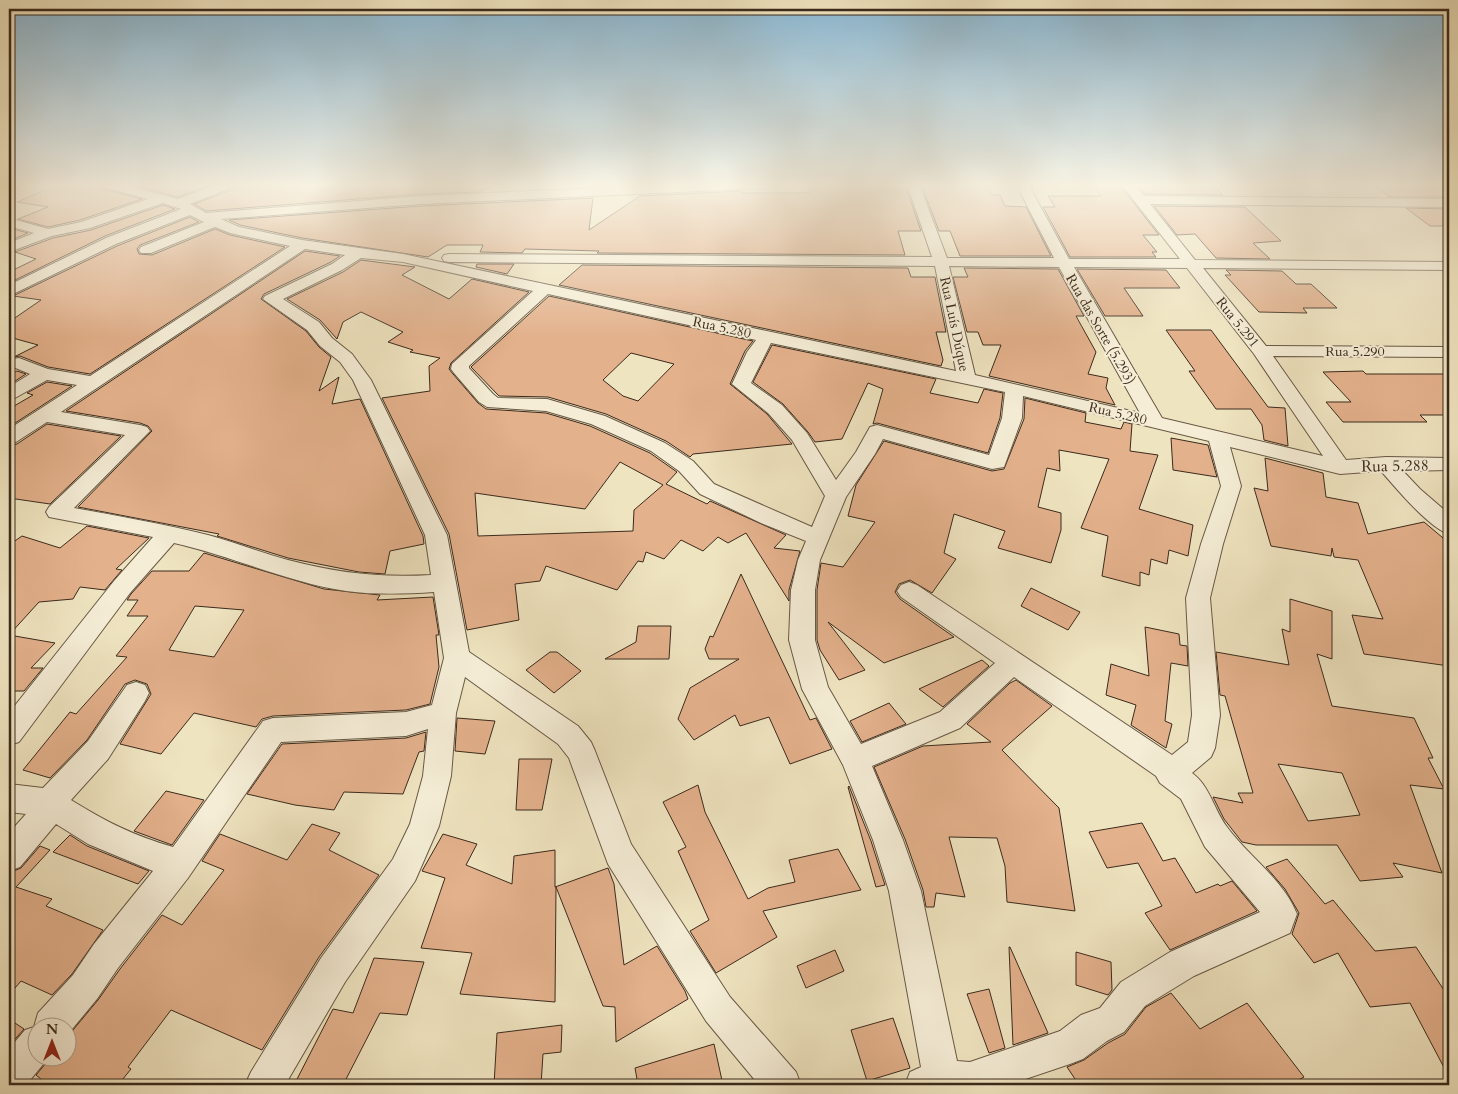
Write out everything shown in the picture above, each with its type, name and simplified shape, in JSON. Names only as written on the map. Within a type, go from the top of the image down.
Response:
[{"type":"street","points":[[9,248],[43,235]]},
{"type":"street","points":[[9,291],[111,241],[129,235]]},
{"type":"street","points":[[146,250],[167,235]]},
{"type":"street","name":"Rua 5.280","points":[[259,235],[358,253],[403,258],[766,337],[1014,388],[1340,467]]},
{"type":"street","name":"Rua Luís Dúque","points":[[932,235],[941,262],[967,379]]},
{"type":"street","name":"Rua das Sorte (5.293)","points":[[1049,235],[1154,421]]},
{"type":"street","name":"Rua 5.291","points":[[1169,235],[1261,350],[1340,467]]},
{"type":"street","points":[[9,438],[302,244]]},
{"type":"street","points":[[271,300],[338,267],[358,253]]},
{"type":"street","points":[[403,258],[1449,266]]},
{"type":"street","points":[[242,283],[313,326],[326,342],[346,358],[362,380],[436,535],[457,658],[443,713],[437,776],[424,826],[404,870],[333,970],[264,1085]]},
{"type":"street","points":[[545,289],[461,364],[460,369],[463,375],[486,398],[494,403],[547,405],[576,412],[607,424],[658,447],[686,466],[707,489],[769,518],[819,538]]},
{"type":"street","points":[[766,337],[756,352],[741,384],[775,409],[800,437],[836,496]]},
{"type":"street","name":"Rua 5.290","points":[[1261,350],[1449,352]]},
{"type":"street","points":[[19,362],[44,374],[92,382]]},
{"type":"street","points":[[9,394],[44,374]]},
{"type":"street","points":[[1014,388],[1012,418],[997,462],[877,431],[865,454],[836,496],[809,560],[803,590],[802,640],[815,689],[854,760],[888,840],[905,891],[932,1082],[970,1080],[1070,1046],[1094,1028],[1112,1020],[1133,994],[1182,964],[1278,921],[1281,914],[1216,837],[1191,789],[1170,774],[1201,748],[1206,715],[1198,598],[1212,544],[1231,486],[1217,436]]},
{"type":"street","points":[[42,415],[140,431],[57,512],[151,529],[209,542],[286,568],[346,582],[392,586],[443,583]]},
{"type":"street","points":[[1386,464],[1413,494],[1449,526]]},
{"type":"street","name":"Rua 5.288","points":[[1340,467],[1386,464],[1449,464]]},
{"type":"street","points":[[9,733],[122,587],[170,534]]},
{"type":"street","points":[[909,591],[1174,771]]},
{"type":"street","points":[[457,658],[568,735],[581,751],[619,853],[718,1009],[783,1085]]},
{"type":"street","points":[[854,760],[950,720],[978,696],[1013,661]]},
{"type":"street","points":[[9,856],[48,811],[49,803],[98,750],[136,693]]},
{"type":"street","points":[[60,1016],[85,987],[106,956],[179,864],[273,730],[406,724],[443,713]]},
{"type":"street","points":[[9,798],[49,803],[99,834],[140,852],[179,864]]},
{"type":"street","points":[[9,1077],[28,1055]]},
{"type":"building","points":[[9,235],[23,235],[9,241]]},
{"type":"building","points":[[67,235],[107,235],[9,283],[9,272],[36,259],[15,252],[53,238]]},
{"type":"building","points":[[145,235],[166,235],[140,245],[137,249],[139,254],[152,255],[200,235],[230,235],[285,247],[90,374],[48,367],[20,356],[14,357],[38,345],[9,337],[9,322],[41,300],[13,296],[117,246]]},
{"type":"building","points":[[288,235],[899,235],[905,255],[597,253],[599,251],[525,249],[522,253],[480,252],[483,245],[447,245],[428,257]]},
{"type":"building","points":[[952,235],[1040,235],[1051,256],[960,256]]},
{"type":"building","points":[[1058,235],[1143,235],[1157,252],[1152,252],[1156,257],[1070,257]]},
{"type":"building","points":[[1196,235],[1275,235],[1281,241],[1253,243],[1270,259],[1216,258]]},
{"type":"building","points":[[305,251],[340,256],[264,294],[261,299],[306,331],[319,347],[331,357],[319,391],[339,377],[332,404],[360,399],[423,536],[424,544],[390,551],[385,574],[359,572],[288,558],[217,536],[219,534],[78,507],[152,431],[148,426],[140,423],[66,411]]},
{"type":"building","points":[[361,260],[415,267],[402,275],[449,299],[472,279],[529,292],[451,363],[449,369],[453,374],[478,403],[486,409],[546,413],[590,426],[650,453],[677,472],[666,484],[707,504],[710,501],[786,535],[774,548],[800,551],[789,590],[789,601],[746,533],[728,543],[718,537],[703,551],[681,540],[664,559],[646,552],[643,562],[638,561],[617,590],[546,566],[540,581],[515,584],[519,620],[467,630],[449,534],[382,398],[430,391],[429,366],[440,358],[410,352],[413,350],[388,342],[403,332],[361,312],[343,322],[337,339],[320,320],[287,299],[343,272]],"holes":[[[620,462],[663,485],[634,510],[633,531],[478,536],[475,493],[585,509]]]},
{"type":"building","points":[[477,264],[514,264],[507,274],[476,267]]},
{"type":"building","points":[[582,265],[908,268],[911,277],[935,277],[946,332],[936,332],[943,360],[941,366],[559,285]]},
{"type":"building","points":[[964,268],[1058,269],[1084,316],[1076,316],[1096,352],[1088,374],[1108,378],[1106,388],[1115,405],[989,376],[1001,345],[983,345],[978,332],[967,332],[953,277],[968,277]]},
{"type":"building","points":[[1077,269],[1166,270],[1180,288],[1124,288],[1143,316],[1105,316]]},
{"type":"building","points":[[1226,270],[1282,271],[1296,284],[1311,284],[1337,308],[1303,308],[1307,313],[1259,312],[1225,275],[1231,275]]},
{"type":"building","points":[[549,296],[753,341],[745,351],[730,384],[767,414],[792,444],[693,454],[690,457],[666,441],[606,414],[548,397],[499,396],[471,367]],"holes":[[[631,353],[674,364],[638,401],[623,396],[603,380]]]},
{"type":"building","points":[[1166,330],[1211,330],[1268,407],[1285,408],[1288,446],[1264,440],[1262,425],[1251,409],[1216,409],[1189,371],[1195,371]]},
{"type":"building","points":[[772,345],[936,379],[930,393],[978,403],[984,389],[1003,393],[1000,418],[988,453],[877,423],[873,424],[883,389],[868,383],[842,439],[815,442],[783,404],[753,382]]},
{"type":"building","points":[[17,371],[26,374],[9,385],[9,375]]},
{"type":"building","points":[[1363,371],[1366,374],[1449,374],[1449,415],[1420,415],[1427,422],[1343,422],[1326,402],[1351,402],[1323,372]]},
{"type":"building","points":[[47,382],[72,386],[9,427],[9,409],[33,395],[27,393]]},
{"type":"building","points":[[1025,398],[1086,413],[1085,422],[1121,429],[1124,422],[1132,424],[1130,451],[1158,455],[1139,509],[1193,525],[1188,556],[1169,550],[1167,564],[1151,559],[1149,575],[1140,572],[1140,586],[1102,576],[1108,536],[1081,528],[1109,459],[1059,450],[1060,471],[1047,468],[1038,507],[1061,513],[1061,530],[1051,563],[998,548],[1005,531],[954,514],[944,553],[956,559],[932,593],[910,580],[899,584],[895,592],[900,599],[954,637],[884,663],[828,622],[865,670],[839,680],[820,650],[817,640],[817,590],[821,563],[843,567],[875,522],[848,516],[856,485],[884,441],[992,471],[1004,469],[1024,419]]},
{"type":"building","points":[[47,424],[121,436],[50,504],[9,498],[9,446],[17,444]]},
{"type":"building","points":[[1171,438],[1208,445],[1217,477],[1173,470]]},
{"type":"building","points":[[1265,458],[1323,473],[1326,497],[1358,503],[1368,534],[1424,522],[1449,543],[1449,666],[1364,654],[1352,615],[1383,619],[1358,560],[1334,557],[1332,548],[1331,556],[1271,546],[1254,488],[1268,491]]},
{"type":"building","points":[[87,526],[149,538],[116,569],[122,570],[105,590],[80,587],[73,599],[39,602],[9,635],[9,545],[22,536],[60,548]]},
{"type":"building","points":[[204,553],[324,589],[380,595],[377,600],[433,597],[439,635],[436,635],[439,667],[430,704],[406,710],[273,716],[262,719],[256,727],[194,713],[161,754],[120,744],[151,694],[147,684],[135,680],[125,684],[87,740],[50,778],[23,770],[70,712],[76,714],[127,657],[116,656],[148,616],[127,616],[138,600],[127,600],[131,594],[152,571],[189,571]],"holes":[[[195,606],[244,610],[214,657],[169,650]]]},
{"type":"building","points":[[741,574],[810,720],[816,718],[832,749],[790,764],[769,717],[740,726],[735,715],[694,740],[678,719],[690,688],[739,659],[709,659],[705,649],[710,636],[713,637]]},
{"type":"building","points":[[1031,588],[1080,612],[1068,630],[1021,606]]},
{"type":"building","points":[[1290,599],[1332,611],[1332,659],[1317,654],[1332,706],[1414,718],[1433,758],[1428,758],[1444,789],[1410,785],[1442,873],[1393,863],[1403,877],[1360,881],[1337,845],[1256,845],[1242,842],[1224,819],[1213,797],[1243,803],[1238,793],[1253,793],[1225,696],[1220,695],[1216,652],[1289,665],[1282,629],[1290,632]],"holes":[[[1278,764],[1342,773],[1360,815],[1308,821]]]},
{"type":"building","points":[[638,626],[671,626],[669,659],[605,659],[636,642]]},
{"type":"building","points":[[1145,627],[1179,634],[1180,645],[1187,646],[1188,666],[1171,663],[1165,721],[1172,724],[1166,748],[1131,725],[1136,705],[1106,695],[1111,664],[1149,676]]},
{"type":"building","points":[[9,635],[55,643],[31,668],[43,668],[24,691],[9,691]]},
{"type":"building","points":[[550,652],[557,652],[581,671],[554,693],[526,670]]},
{"type":"building","points":[[982,660],[989,666],[943,707],[919,689]]},
{"type":"building","points":[[1016,680],[1052,706],[1002,750],[1059,808],[1075,911],[1007,902],[1005,866],[997,838],[949,837],[965,897],[936,893],[934,907],[926,907],[923,890],[905,839],[874,767],[923,746],[991,742],[967,724],[1010,683]]},
{"type":"building","points":[[889,703],[906,724],[862,742],[850,721]]},
{"type":"building","points":[[457,718],[495,721],[485,754],[455,751]]},
{"type":"building","points":[[426,732],[424,751],[419,752],[403,794],[344,792],[334,810],[295,805],[247,794],[282,744],[406,738]]},
{"type":"building","points":[[519,759],[552,759],[542,810],[516,810]]},
{"type":"building","points":[[698,785],[705,812],[748,899],[768,888],[795,882],[789,860],[838,849],[861,890],[763,911],[777,937],[716,973],[690,931],[709,920],[678,851],[686,847],[663,802]]},
{"type":"building","points":[[849,786],[871,841],[885,885],[876,887]]},
{"type":"building","points":[[166,791],[204,800],[172,845],[134,831]]},
{"type":"building","points":[[1142,823],[1163,861],[1175,858],[1196,893],[1218,884],[1220,886],[1232,881],[1257,911],[1170,950],[1145,913],[1162,906],[1138,863],[1107,868],[1089,832]]},
{"type":"building","points":[[312,824],[340,833],[329,850],[379,875],[319,957],[262,1050],[171,1010],[128,1067],[131,1069],[118,1085],[48,1085],[36,1075],[44,1066],[78,1066],[78,1024],[162,915],[182,925],[224,870],[202,861],[220,834],[287,860]]},
{"type":"building","points":[[443,834],[477,844],[466,865],[512,884],[514,856],[555,850],[555,887],[608,868],[614,884],[624,965],[657,946],[688,999],[616,1042],[615,1007],[603,1006],[556,887],[555,1002],[460,994],[472,953],[421,948],[445,878],[422,871]]},
{"type":"building","points":[[70,835],[87,846],[149,871],[138,884],[53,852]]},
{"type":"building","points":[[40,846],[50,850],[16,887],[52,899],[46,906],[103,930],[72,974],[52,995],[21,981],[9,995],[9,873],[21,868]]},
{"type":"building","points":[[1287,859],[1325,904],[1333,900],[1375,951],[1416,947],[1449,998],[1449,1077],[1410,1003],[1370,1007],[1338,953],[1314,963],[1292,934],[1299,913],[1285,889],[1266,867]]},
{"type":"building","points":[[1009,947],[1048,1033],[1013,1045]]},
{"type":"building","points":[[835,950],[844,971],[806,988],[797,966]]},
{"type":"building","points":[[1076,952],[1111,962],[1112,990],[1108,995],[1076,985]]},
{"type":"building","points":[[374,958],[424,962],[407,1015],[380,1013],[343,1085],[294,1085],[333,1009],[353,1013]]},
{"type":"building","points":[[989,989],[1005,1048],[989,1053],[967,994]]},
{"type":"building","points":[[1171,993],[1200,1029],[1247,1003],[1304,1077],[1289,1085],[1079,1085],[1067,1067],[1084,1060],[1108,1043],[1125,1034],[1146,1007]]},
{"type":"building","points":[[893,1018],[910,1068],[867,1081],[851,1030]]},
{"type":"building","points":[[9,1019],[24,1029],[9,1046]]},
{"type":"building","points":[[562,1025],[561,1052],[543,1054],[541,1085],[494,1085],[497,1033]]},
{"type":"building","points":[[714,1044],[723,1085],[638,1085],[635,1068]]}]
